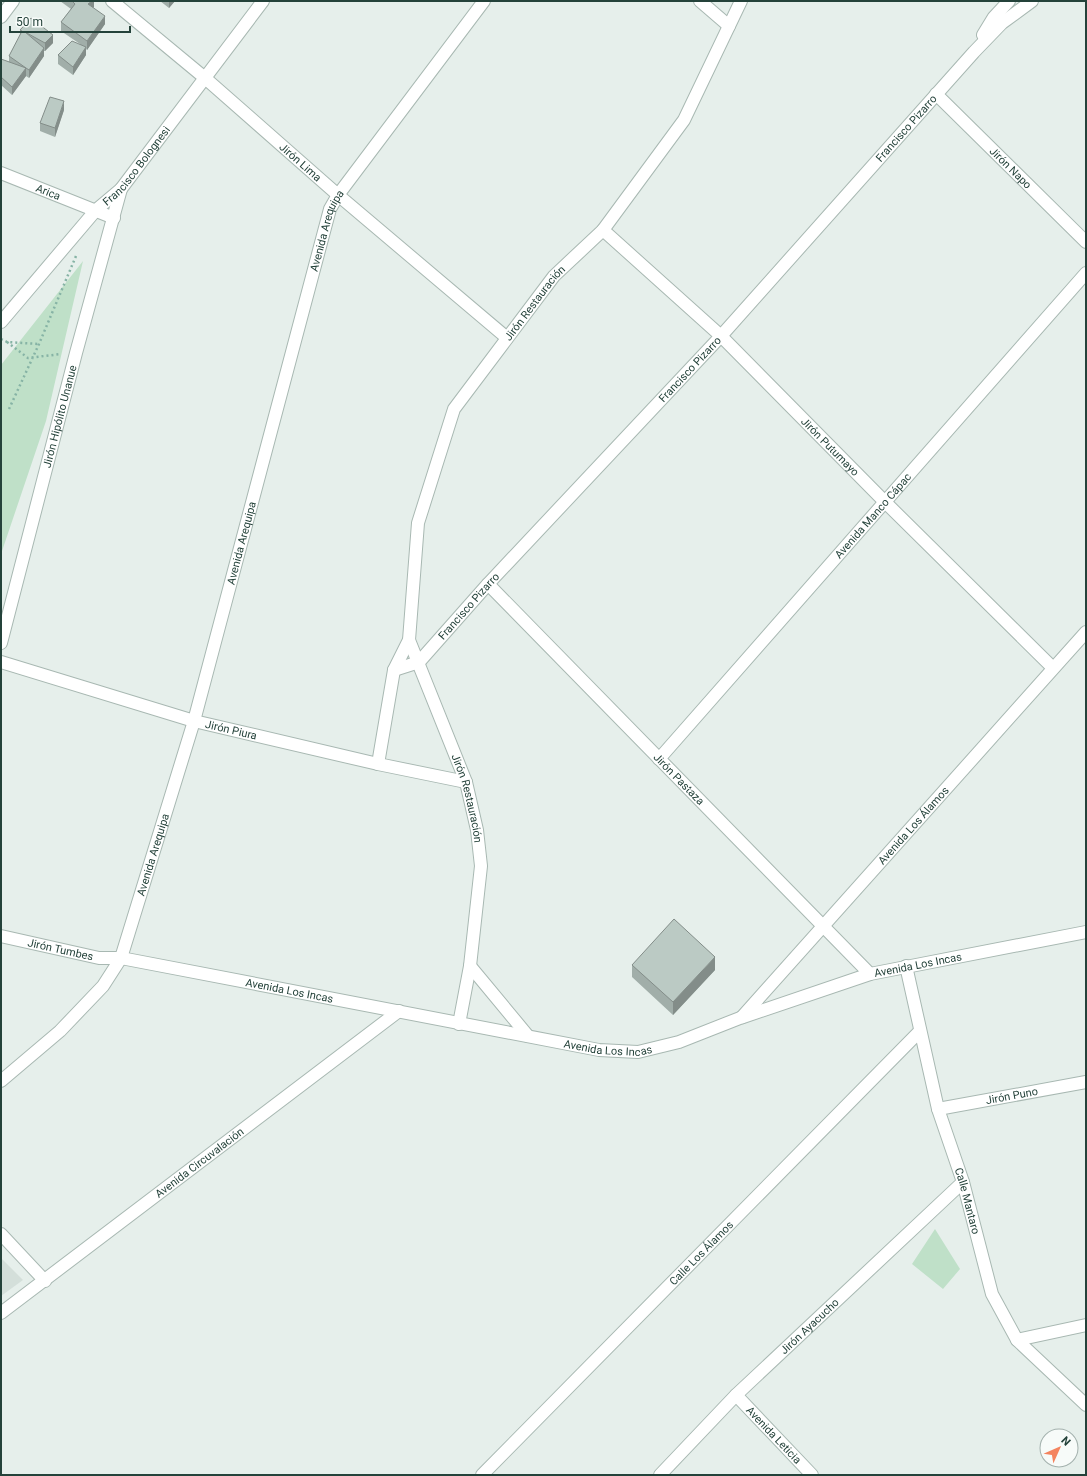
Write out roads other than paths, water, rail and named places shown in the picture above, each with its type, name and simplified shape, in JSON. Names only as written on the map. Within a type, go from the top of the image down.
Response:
[{"type":"street","points":[[1,17],[13,1]]},
{"type":"street","name":"Jirón Lima","points":[[112,1],[205,78],[338,195],[508,338]]},
{"type":"street","name":"Francisco Bolognesi","points":[[1,322],[96,210],[121,189],[263,1]]},
{"type":"street","name":"Avenida Arequipa","points":[[1,1080],[60,1032],[103,986],[121,958],[194,721],[330,209],[338,195],[484,1]]},
{"type":"street","points":[[700,1],[729,26]]},
{"type":"street","name":"Jirón Restauración","points":[[378,764],[394,670],[409,640],[418,523],[454,409],[554,276],[603,230],[684,120],[741,1]]},
{"type":"street","name":"Francisco Pizarro","points":[[974,52],[994,17],[1009,1]]},
{"type":"street","name":"Francisco Pizarro","points":[[419,662],[488,584],[721,336],[974,52],[1002,23],[1029,2]]},
{"type":"street","name":"Jirón Napo","points":[[936,94],[1086,242]]},
{"type":"street","name":"Arica","points":[[1,173],[114,218]]},
{"type":"street","name":"Jirón Hipólito Unanue","points":[[1,643],[76,353],[121,189]]},
{"type":"street","name":"Jirón Putumayo","points":[[603,230],[721,336],[885,502],[1053,668]]},
{"type":"street","name":"Avenida Manco Cápac","points":[[659,758],[1086,272]]},
{"type":"street","name":"Jirón Pastaza","points":[[488,584],[870,974]]},
{"type":"street","name":"Avenida Los Álamos","points":[[740,1018],[1086,632]]},
{"type":"street","name":"Jirón Restauración","points":[[409,640],[466,782],[482,866],[470,966],[459,1024]]},
{"type":"street","points":[[1,648],[2,665]]},
{"type":"street","points":[[394,670],[419,662]]},
{"type":"street","name":"Jirón Piura","points":[[2,665],[194,721],[378,764],[466,782]]},
{"type":"street","name":"Avenida Los Incas","points":[[121,958],[600,1050],[638,1052],[679,1042],[740,1018],[870,974],[1086,932]]},
{"type":"street","name":"Jirón Tumbes","points":[[1,936],[99,958],[121,958]]},
{"type":"street","points":[[470,966],[528,1036]]},
{"type":"street","name":"Calle Mantaro","points":[[906,966],[938,1109],[963,1182],[992,1294],[1017,1340],[1086,1404]]},
{"type":"street","name":"Avenida Circuvalación","points":[[1,1314],[399,1011]]},
{"type":"street","name":"Calle Los Álamos","points":[[482,1475],[920,1032]]},
{"type":"street","name":"Jirón Puno","points":[[938,1109],[1086,1082]]},
{"type":"street","name":"Jirón Ayacucho","points":[[660,1475],[736,1395],[963,1182]]},
{"type":"street","points":[[1,1234],[45,1281]]},
{"type":"street","points":[[1017,1340],[1086,1325]]},
{"type":"street","name":"Avenida Leticia","points":[[736,1395],[812,1475]]}]
